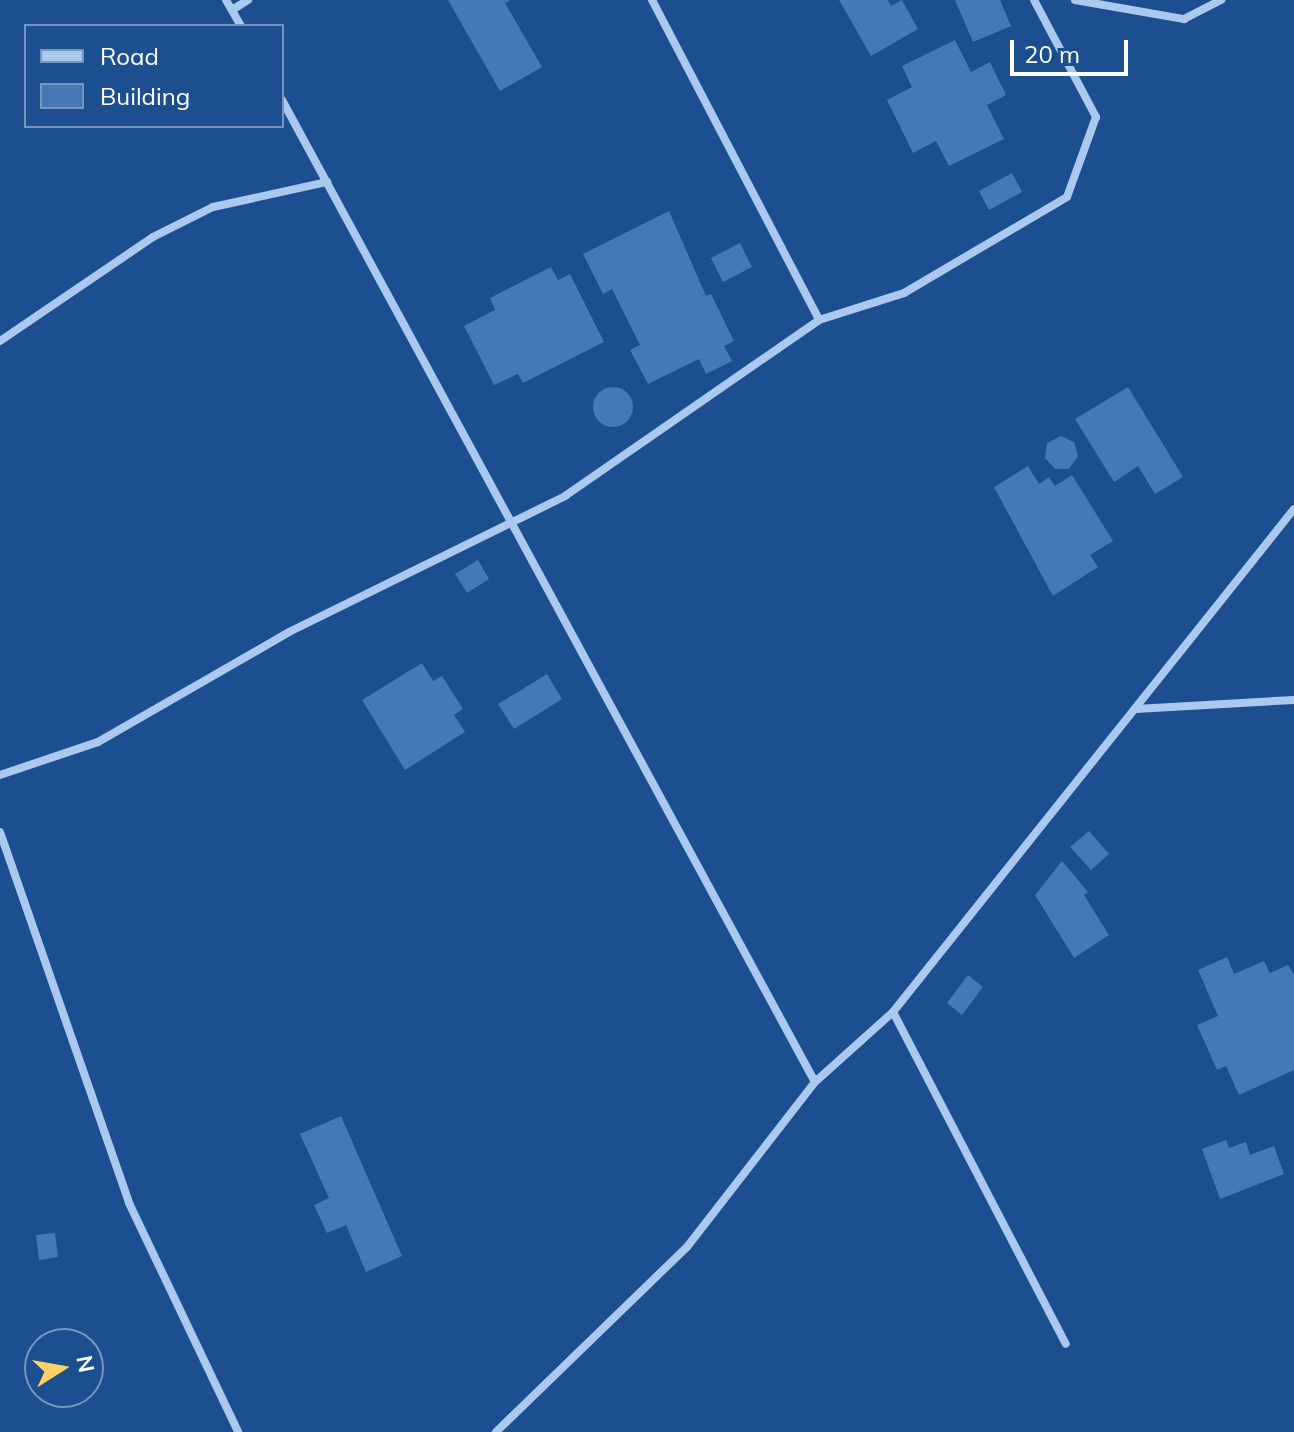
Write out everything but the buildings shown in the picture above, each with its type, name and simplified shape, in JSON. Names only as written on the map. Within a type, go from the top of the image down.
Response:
[{"type":"street","points":[[226,0],[240,24]]},
{"type":"street","points":[[232,10],[248,0]]},
{"type":"street","points":[[652,0],[819,320]]},
{"type":"street","points":[[0,775],[98,742],[289,632],[510,519],[565,496],[819,320],[904,293],[1067,197],[1096,117],[1034,0]]},
{"type":"street","points":[[1075,0],[1184,19],[1221,0]]},
{"type":"street","points":[[284,104],[815,1082]]},
{"type":"street","points":[[0,341],[153,237],[201,213],[327,182]]},
{"type":"street","points":[[496,1432],[687,1247],[815,1082],[893,1012],[1294,509]]},
{"type":"street","points":[[1136,709],[1294,700]]},
{"type":"street","points":[[0,832],[5,865],[129,1203],[238,1432]]},
{"type":"street","points":[[893,1012],[1066,1344]]}]
